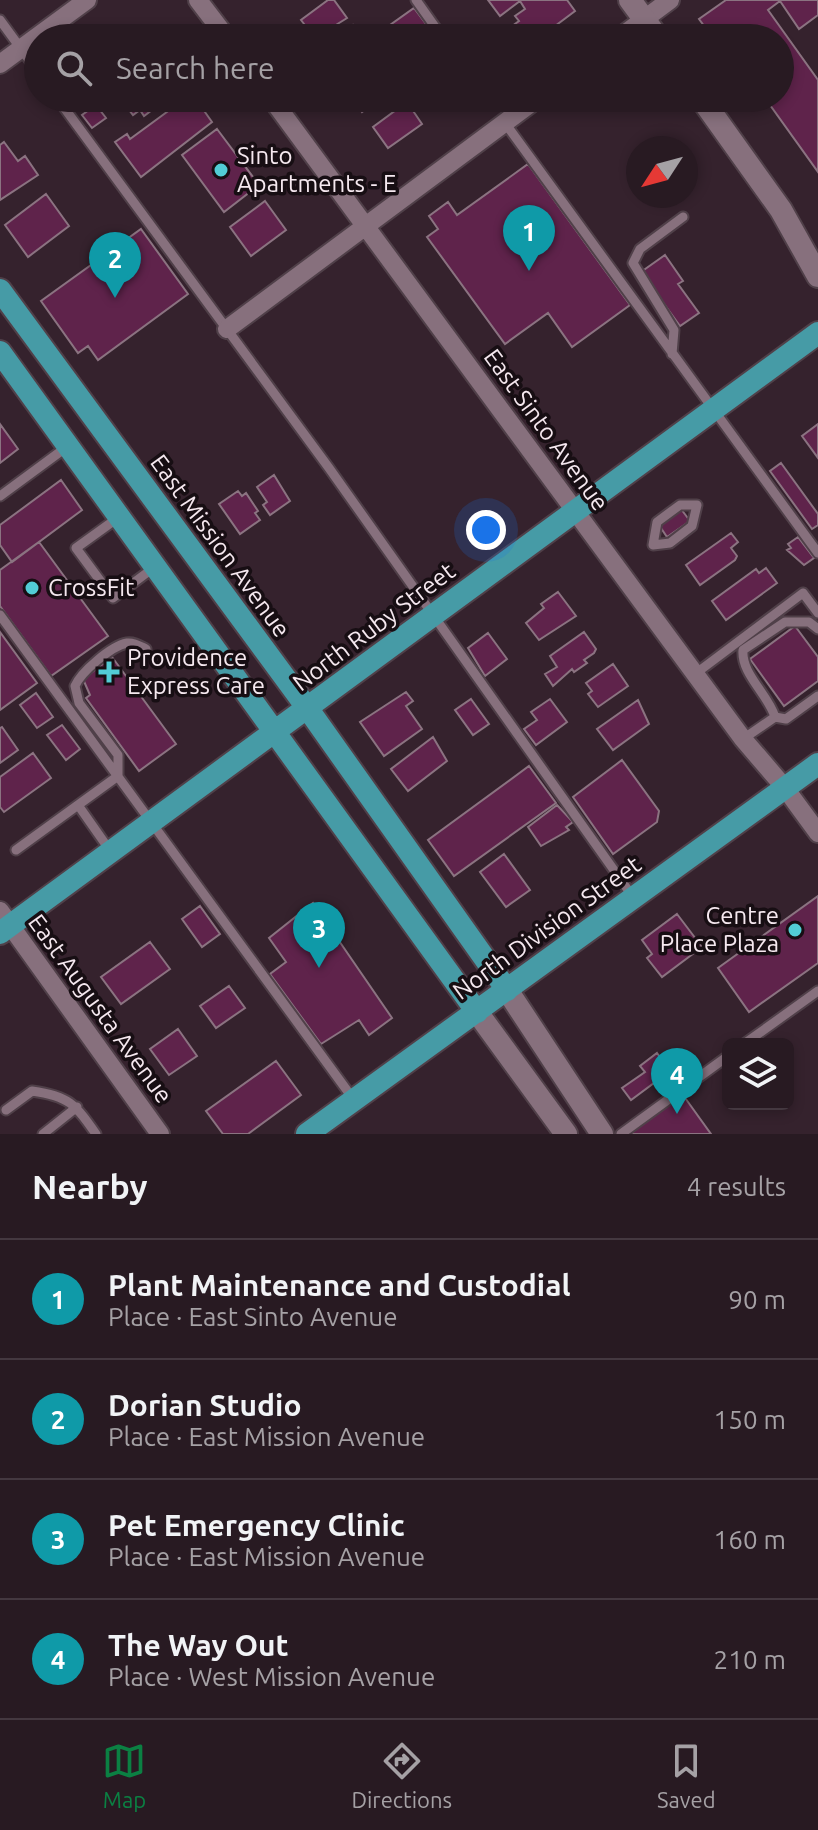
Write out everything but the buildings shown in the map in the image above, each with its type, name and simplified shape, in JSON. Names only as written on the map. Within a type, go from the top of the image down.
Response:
[{"type":"main road","points":[[630,0],[648,24]]},
{"type":"main road","points":[[711,112],[781,210],[818,276]]},
{"type":"main road","points":[[781,210],[818,246]]},
{"type":"main road","name":"East Mission Avenue","points":[[0,290],[308,709],[507,990]]},
{"type":"main road","name":"North Ruby Street","points":[[4,924],[111,852],[308,709],[575,509],[818,333]]},
{"type":"main road","points":[[0,352],[566,1134]]},
{"type":"main road","name":"North Division Street","points":[[307,1134],[818,764]]},
{"type":"main road","points":[[507,990],[602,1134]]},
{"type":"street","points":[[55,24],[87,0]]},
{"type":"street","points":[[198,0],[216,24]]},
{"type":"street","points":[[637,24],[670,0]]},
{"type":"street","points":[[0,64],[24,47]]},
{"type":"street","name":"East Sinto Avenue","points":[[281,112],[694,674],[818,833]]},
{"type":"street","points":[[227,329],[519,112]]},
{"type":"street","name":"East Augusta Avenue","points":[[4,924],[160,1134]]},
{"type":"lane","points":[[416,0],[433,24]]},
{"type":"lane","points":[[0,20],[24,53]]},
{"type":"lane","points":[[67,112],[227,329],[634,898]]},
{"type":"lane","points":[[505,122],[818,553]]},
{"type":"lane","points":[[672,354],[674,330],[633,263],[640,249],[683,217]]},
{"type":"lane","points":[[0,496],[68,446]]},
{"type":"lane","points":[[680,505],[697,505],[692,526],[670,543],[653,545],[657,522],[680,505]]},
{"type":"lane","points":[[120,516],[76,548],[113,598],[156,566]]},
{"type":"lane","points":[[694,674],[803,593],[818,613]]},
{"type":"lane","points":[[0,615],[354,1100]]},
{"type":"lane","points":[[775,717],[771,705],[744,665],[743,650],[785,622],[809,622],[818,629]]},
{"type":"lane","points":[[118,776],[118,755],[79,703],[75,686],[78,678],[119,646],[134,644],[146,649]]},
{"type":"lane","points":[[743,739],[775,717],[786,719],[818,696]]},
{"type":"lane","points":[[16,850],[118,776]]},
{"type":"lane","points":[[78,805],[111,852]]},
{"type":"lane","points":[[752,1038],[818,991]]},
{"type":"lane","points":[[621,1134],[722,1060]]},
{"type":"lane","points":[[6,1110],[32,1091],[62,1095],[77,1107],[96,1134]]},
{"type":"lane","points":[[43,1134],[57,1130],[77,1107]]},
{"type":"place","name":"Sinto Apartments - E","points":[[221,170]]},
{"type":"place","name":"Plant Maintenance and Custodial","points":[[529,271]]},
{"type":"place","name":"Dorian Studio","points":[[115,298]]},
{"type":"place","name":"CrossFit","points":[[32,588]]},
{"type":"place","name":"Providence Express Care","points":[[109,672]]},
{"type":"place","name":"Centre Place Plaza","points":[[795,930]]},
{"type":"place","name":"Pet Emergency Clinic","points":[[319,968]]},
{"type":"place","name":"The Way Out","points":[[677,1114]]}]
